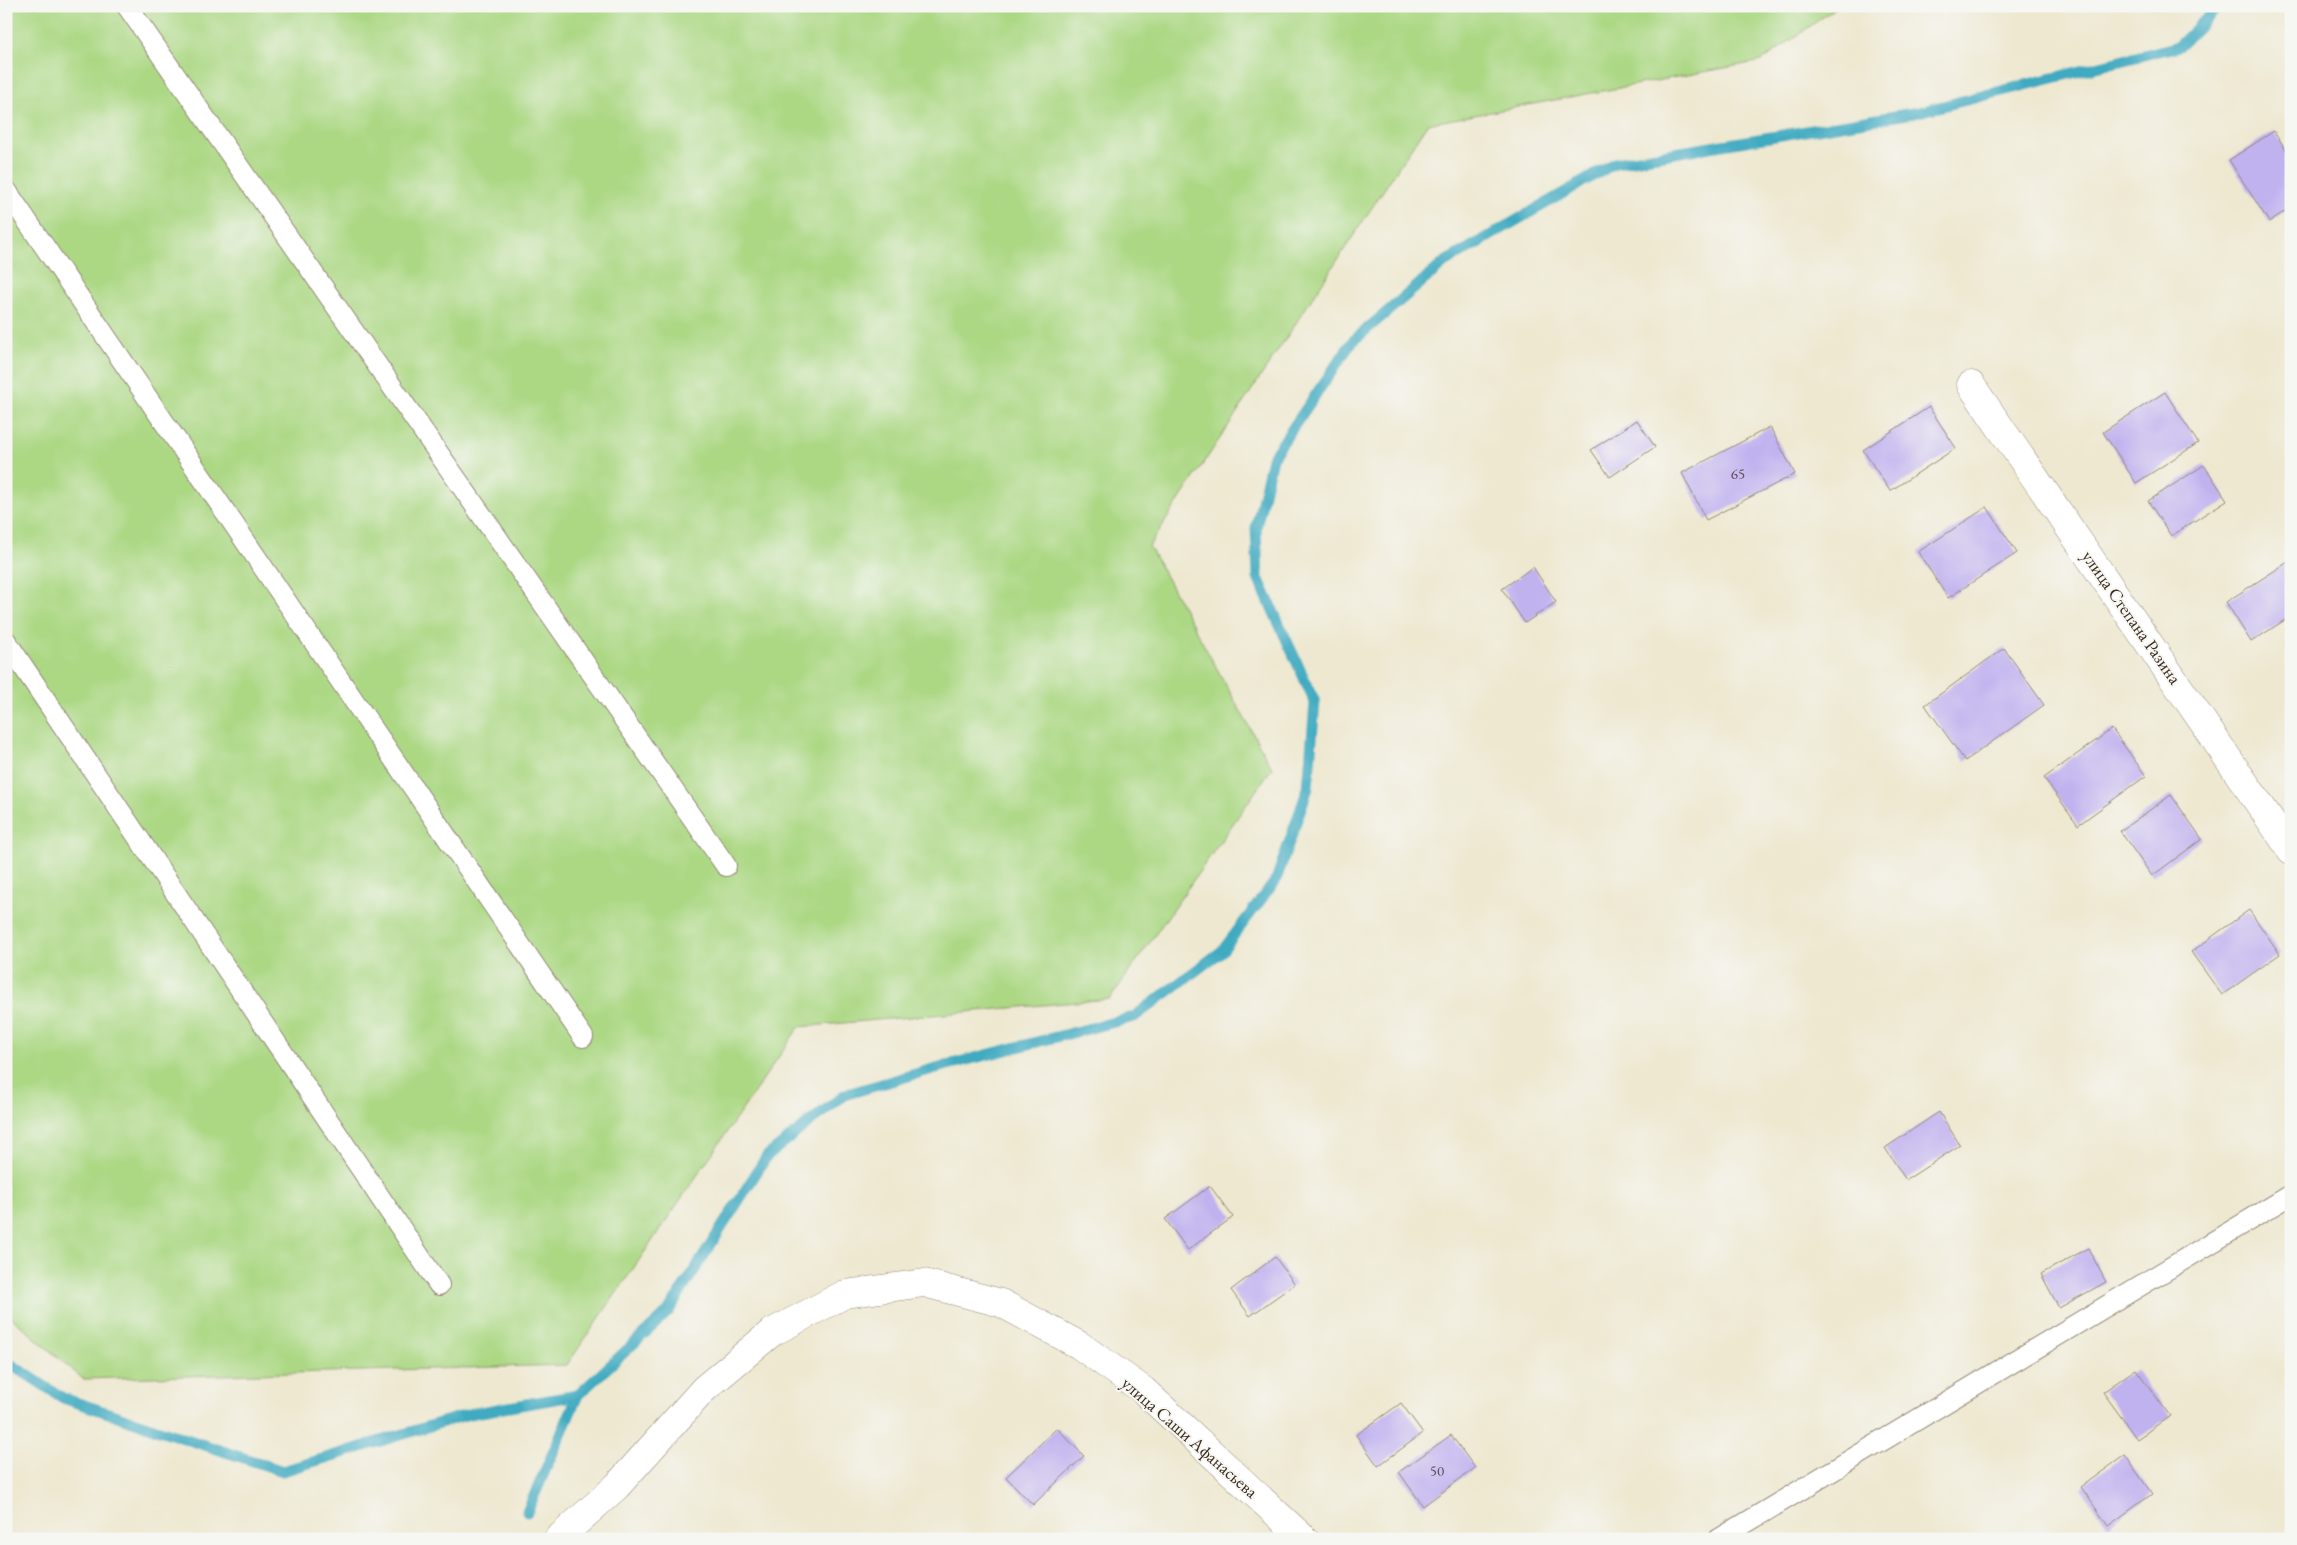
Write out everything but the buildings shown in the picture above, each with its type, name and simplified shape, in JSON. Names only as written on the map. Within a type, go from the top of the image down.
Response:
[{"type":"street","name":"улица Степана Разина","points":[[1971,385],[2287,836]]},
{"type":"street","name":"улица Саши Афанасьева","points":[[558,1539],[617,1486],[704,1389],[771,1332],[845,1294],[924,1283],[1000,1303],[1078,1345],[1143,1390],[1304,1539]]},
{"type":"lane","points":[[126,6],[726,866]]},
{"type":"lane","points":[[6,190],[583,1037]]},
{"type":"lane","points":[[6,641],[439,1285]]},
{"type":"lane","points":[[1719,1539],[2291,1195]]},
{"type":"green space","points":[[6,6],[1838,6],[1762,61],[1427,124],[1149,546],[1272,768],[1110,999],[799,1027],[567,1365],[83,1379],[6,1313]]},
{"type":"waterway","points":[[6,1361],[63,1398],[283,1471],[469,1414],[578,1395],[668,1312],[767,1156],[844,1095],[936,1068],[1134,1017],[1222,951],[1276,880],[1308,788],[1315,702],[1258,578],[1256,528],[1272,458],[1352,342],[1445,262],[1615,163],[1919,112],[2179,46],[2219,6]]},
{"type":"waterway","points":[[527,1512],[578,1395]]}]
